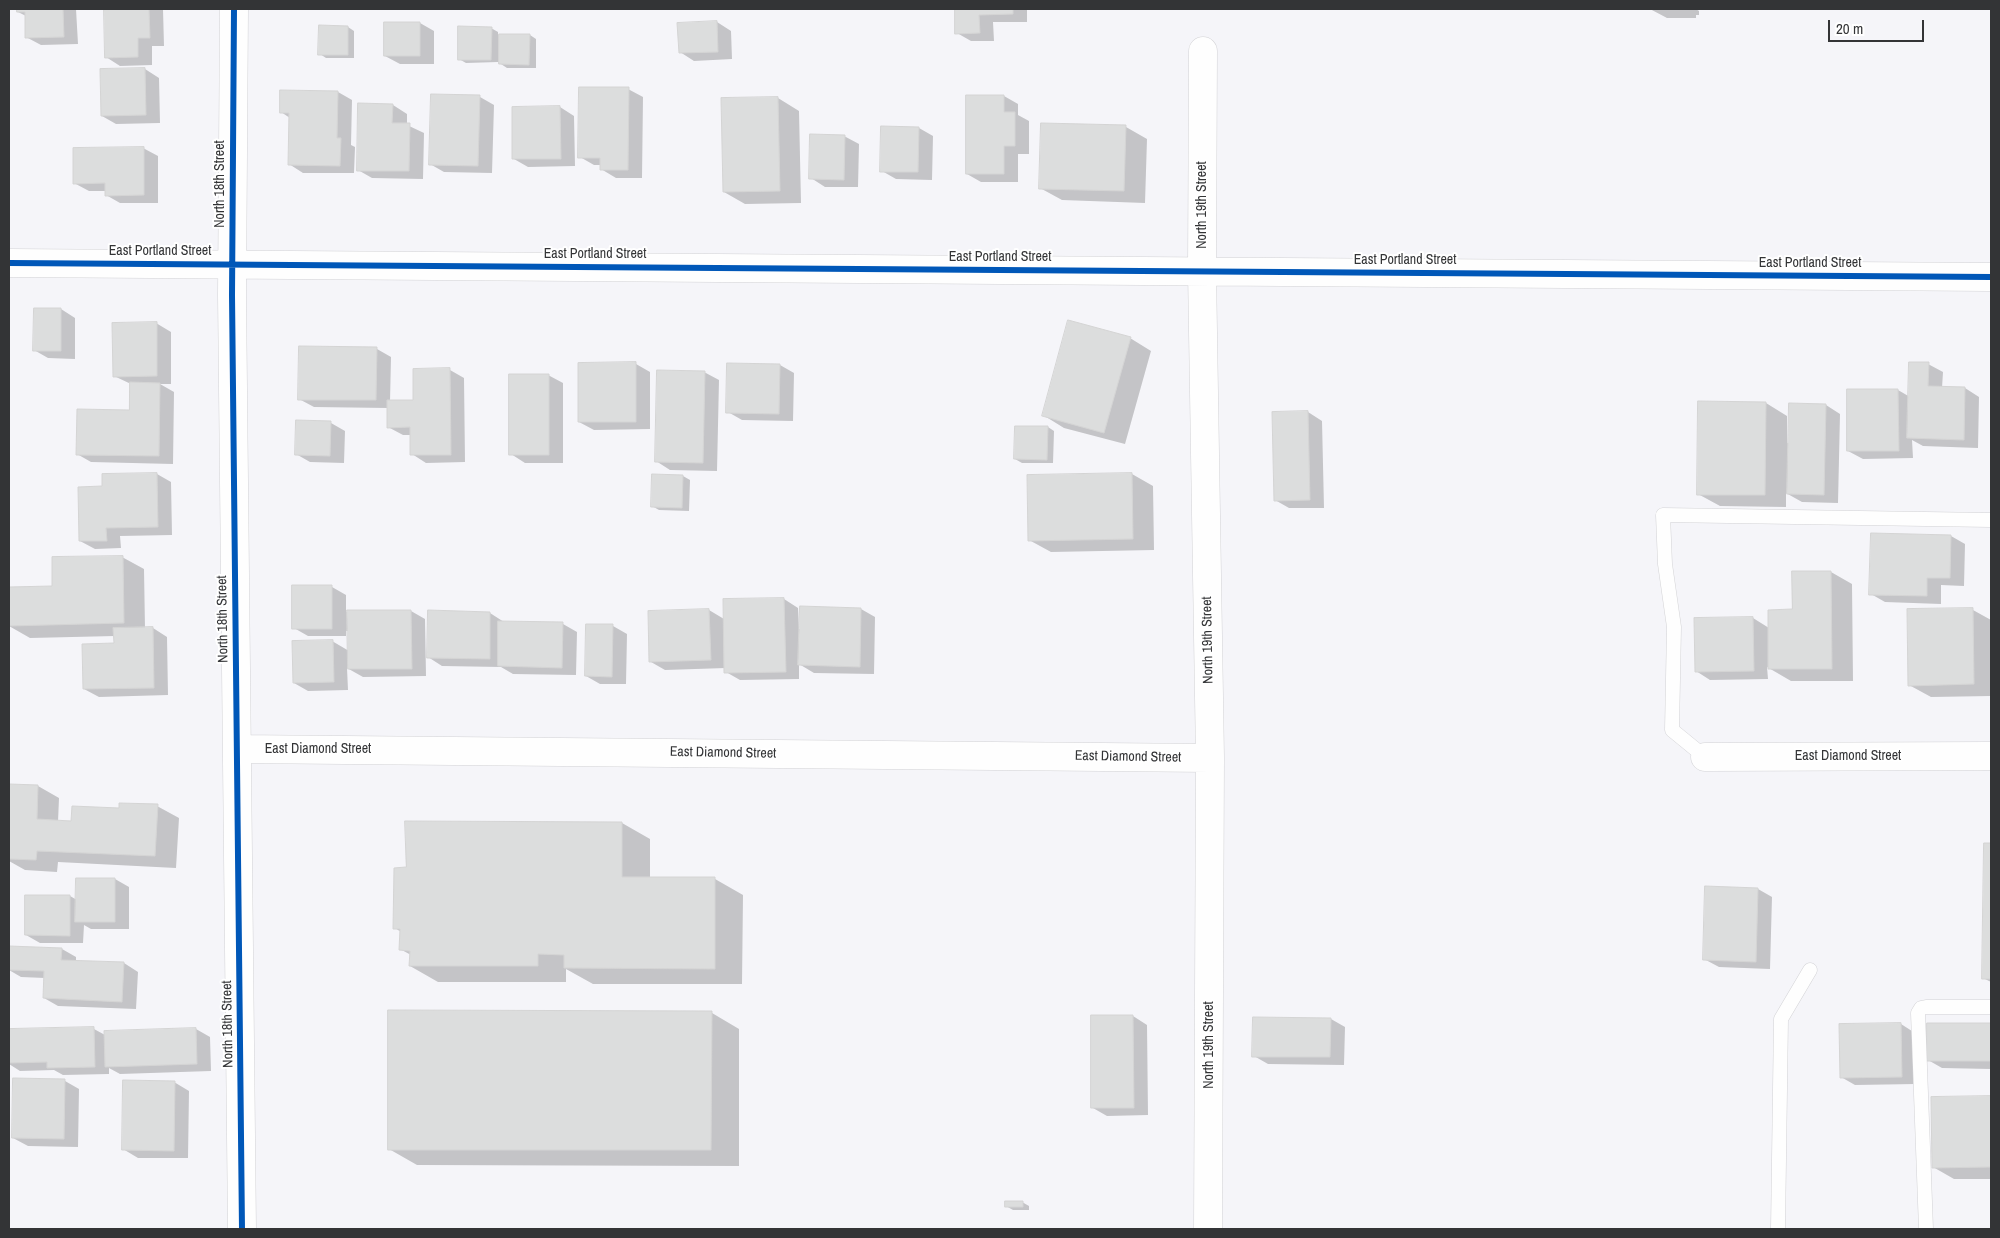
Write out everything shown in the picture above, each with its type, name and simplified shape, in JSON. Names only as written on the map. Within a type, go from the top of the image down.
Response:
[{"type":"street","name":"North 18th Street","points":[[234,9],[232,264],[242,1229]]},
{"type":"street","name":"North 19th Street","points":[[1203,51],[1202,271],[1210,758],[1208,1229]]},
{"type":"street","name":"East Portland Street","points":[[9,263],[1991,277]]},
{"type":"street","name":"East Diamond Street","points":[[237,749],[1210,758]]},
{"type":"street","name":"East Diamond Street","points":[[1706,757],[1991,756]]},
{"type":"lane","points":[[1706,757],[1672,730],[1674,627],[1665,564],[1663,515],[1991,520]]},
{"type":"lane","points":[[1778,1229],[1781,1019],[1810,970]]},
{"type":"lane","points":[[1918,997],[1991,998]]},
{"type":"lane","points":[[1926,1229],[1918,1013],[1921,1008],[1926,1006],[1991,1007]]},
{"type":"building","points":[[17,9],[63,9],[64,37],[25,38],[25,12],[17,12]]},
{"type":"building","points":[[104,9],[149,9],[150,38],[138,38],[138,57],[105,58]]},
{"type":"building","points":[[955,9],[1013,9],[1013,14],[979,15],[980,33],[955,34]]},
{"type":"building","points":[[717,21],[718,52],[679,53],[677,23]]},
{"type":"building","points":[[384,22],[420,22],[420,56],[384,56]]},
{"type":"building","points":[[319,25],[348,26],[348,55],[318,55]]},
{"type":"building","points":[[458,26],[492,27],[491,60],[458,60]]},
{"type":"building","points":[[499,34],[530,34],[529,65],[499,64]]},
{"type":"building","points":[[145,68],[146,115],[101,116],[100,69]]},
{"type":"building","points":[[579,87],[629,87],[628,170],[600,170],[600,158],[578,158]]},
{"type":"building","points":[[280,90],[338,91],[337,138],[341,138],[340,166],[288,165],[289,113],[280,113]]},
{"type":"building","points":[[431,94],[480,95],[478,166],[429,165]]},
{"type":"building","points":[[966,95],[1004,95],[1004,112],[1015,112],[1015,146],[1004,146],[1004,174],[966,174]]},
{"type":"building","points":[[778,97],[780,191],[723,192],[721,98]]},
{"type":"building","points":[[358,103],[393,104],[392,123],[410,123],[409,171],[357,171]]},
{"type":"building","points":[[560,106],[561,159],[512,159],[512,107]]},
{"type":"building","points":[[1041,123],[1126,125],[1124,191],[1039,189]]},
{"type":"building","points":[[881,126],[919,127],[918,172],[880,172]]},
{"type":"building","points":[[810,134],[845,135],[844,180],[809,179]]},
{"type":"building","points":[[144,147],[144,195],[105,196],[105,183],[73,184],[73,148]]},
{"type":"building","points":[[34,308],[61,308],[61,351],[33,351]]},
{"type":"building","points":[[1068,320],[1131,337],[1104,433],[1042,416]]},
{"type":"building","points":[[157,322],[157,376],[113,377],[112,323]]},
{"type":"building","points":[[299,346],[377,347],[376,400],[298,400]]},
{"type":"building","points":[[636,362],[636,422],[578,422],[578,363]]},
{"type":"building","points":[[1909,362],[1929,362],[1928,386],[1965,387],[1964,440],[1907,438]]},
{"type":"building","points":[[727,363],[780,364],[779,414],[726,413]]},
{"type":"building","points":[[450,368],[451,455],[410,455],[410,427],[387,428],[387,400],[413,400],[413,369]]},
{"type":"building","points":[[657,370],[705,371],[703,463],[655,462]]},
{"type":"building","points":[[509,374],[549,374],[549,455],[509,455]]},
{"type":"building","points":[[130,382],[160,383],[159,456],[76,455],[77,409],[129,410]]},
{"type":"building","points":[[1847,389],[1898,389],[1899,451],[1847,451]]},
{"type":"building","points":[[1698,401],[1766,402],[1765,495],[1697,495]]},
{"type":"building","points":[[1789,403],[1826,404],[1824,495],[1787,494]]},
{"type":"building","points":[[1308,411],[1310,500],[1274,501],[1272,412]]},
{"type":"building","points":[[296,420],[331,421],[330,456],[295,455]]},
{"type":"building","points":[[1015,426],[1048,426],[1047,460],[1014,459]]},
{"type":"building","points":[[157,473],[158,527],[106,528],[107,541],[79,541],[78,487],[102,486],[102,474]]},
{"type":"building","points":[[1132,473],[1133,539],[1028,541],[1027,475]]},
{"type":"building","points":[[652,474],[683,475],[682,508],[651,507]]},
{"type":"building","points":[[1871,533],[1951,535],[1950,578],[1927,578],[1927,596],[1869,595]]},
{"type":"building","points":[[123,556],[124,623],[9,626],[9,587],[52,586],[52,557]]},
{"type":"building","points":[[1792,571],[1831,571],[1832,669],[1768,669],[1768,610],[1792,609]]},
{"type":"building","points":[[292,585],[332,585],[332,629],[292,629]]},
{"type":"building","points":[[784,598],[786,672],[724,673],[723,599]]},
{"type":"building","points":[[800,606],[861,608],[860,667],[798,665]]},
{"type":"building","points":[[1973,608],[1974,684],[1908,686],[1907,609]]},
{"type":"building","points":[[709,609],[711,660],[649,662],[648,611]]},
{"type":"building","points":[[347,610],[411,610],[412,669],[348,669]]},
{"type":"building","points":[[428,610],[490,612],[490,659],[427,658]]},
{"type":"building","points":[[1753,617],[1754,671],[1695,672],[1694,618]]},
{"type":"building","points":[[498,621],[563,622],[562,668],[498,666]]},
{"type":"building","points":[[586,624],[613,624],[612,677],[585,676]]},
{"type":"building","points":[[153,627],[154,688],[83,689],[82,644],[114,643],[113,628]]},
{"type":"building","points":[[333,640],[334,682],[293,683],[292,641]]},
{"type":"building","points":[[9,784],[38,785],[37,819],[71,821],[72,806],[119,808],[119,803],[158,804],[155,856],[37,851],[36,860],[9,859]]},
{"type":"building","points":[[405,821],[622,822],[622,877],[715,877],[715,969],[564,968],[564,955],[538,954],[538,966],[409,966],[410,951],[399,950],[400,929],[393,929],[394,868],[406,867]]},
{"type":"building","points":[[1984,843],[1991,843],[1991,979],[1982,979]]},
{"type":"building","points":[[76,878],[115,878],[115,922],[75,922]]},
{"type":"building","points":[[1705,886],[1758,888],[1756,962],[1703,960]]},
{"type":"building","points":[[25,895],[70,895],[70,936],[25,935]]},
{"type":"building","points":[[9,946],[62,948],[61,960],[124,962],[122,1002],[43,998],[44,971],[9,970]]},
{"type":"building","points":[[388,1010],[712,1011],[711,1150],[388,1150]]},
{"type":"building","points":[[1091,1015],[1133,1015],[1134,1108],[1091,1108]]},
{"type":"building","points":[[1253,1017],[1331,1018],[1330,1057],[1252,1057]]},
{"type":"building","points":[[1901,1023],[1902,1077],[1840,1078],[1839,1024]]},
{"type":"building","points":[[1927,1023],[1991,1023],[1991,1061],[1927,1061]]},
{"type":"building","points":[[94,1027],[95,1067],[47,1068],[47,1062],[9,1063],[9,1029]]},
{"type":"building","points":[[196,1028],[197,1064],[105,1067],[104,1031]]},
{"type":"building","points":[[13,1078],[65,1079],[64,1139],[12,1138]]},
{"type":"building","points":[[123,1080],[175,1081],[174,1151],[122,1150]]},
{"type":"building","points":[[1991,1096],[1991,1167],[1932,1168],[1931,1097]]},
{"type":"building","points":[[1005,1201],[1023,1201],[1023,1207],[1005,1207]]},
{"type":"cycle path","points":[[234,9],[232,295],[242,1229]]},
{"type":"cycle path","points":[[9,263],[1991,277]]}]
